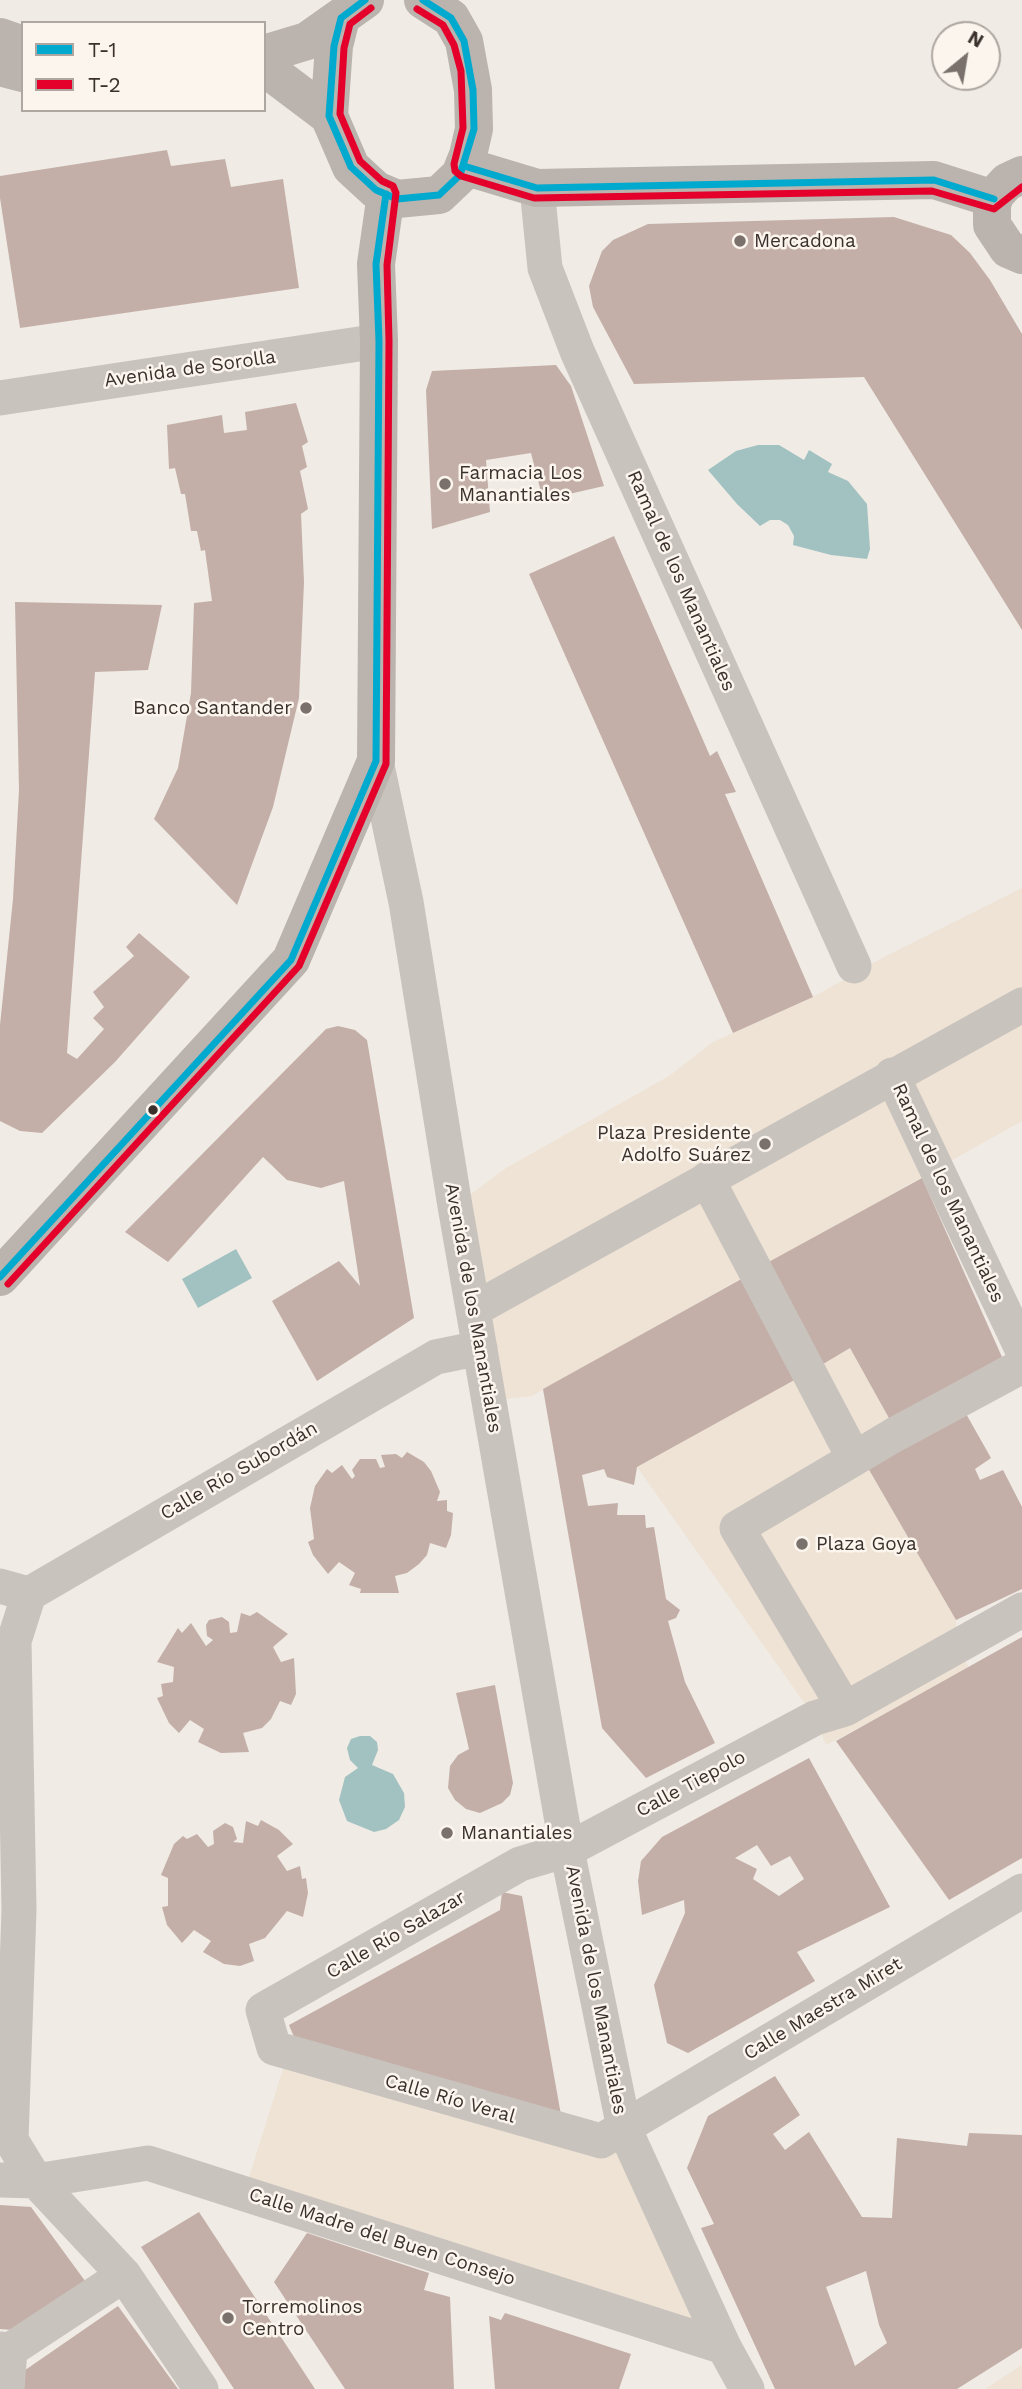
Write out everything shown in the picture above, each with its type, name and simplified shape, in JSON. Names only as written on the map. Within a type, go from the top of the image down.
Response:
[{"type":"main road","points":[[354,6],[334,46],[329,116],[351,167],[376,190],[397,199],[439,195],[460,175],[474,130],[471,69],[464,41],[451,18],[427,1]]},
{"type":"main road","points":[[266,53],[307,41],[354,6]]},
{"type":"main road","points":[[0,37],[21,45]]},
{"type":"main road","points":[[0,44],[21,46]]},
{"type":"main road","points":[[0,67],[21,72]]},
{"type":"main road","points":[[266,69],[329,116]]},
{"type":"main road","points":[[464,166],[537,188],[934,180],[1008,187],[992,225],[998,239],[1008,249],[1022,255]]},
{"type":"main road","name":"Avenida de los Manantiales","points":[[376,761],[379,341],[376,264],[386,194]]},
{"type":"main road","points":[[0,1277],[291,960],[376,761]]},
{"type":"street","name":"Ramal de los Manantiales","points":[[537,188],[545,268],[577,351],[854,966]]},
{"type":"street","name":"Avenida de Sorolla","points":[[0,398],[379,341]]},
{"type":"street","name":"Avenida de los Manantiales","points":[[376,761],[406,902],[473,1310],[567,1850],[624,2127],[724,2347],[747,2389]]},
{"type":"street","points":[[473,1310],[1022,1005]]},
{"type":"street","name":"Ramal de los Manantiales","points":[[892,1075],[1022,1349]]},
{"type":"street","points":[[707,1179],[854,1458]]},
{"type":"street","name":"Calle Río Subordán","points":[[14,1590],[432,1359],[480,1348]]},
{"type":"street","points":[[830,1714],[737,1528],[854,1458],[1022,1366]]},
{"type":"street","points":[[14,1590],[19,1910],[11,2140],[36,2181],[124,2275],[201,2389]]},
{"type":"street","name":"Calle Tiepolo","points":[[567,1850],[830,1714],[1022,1610]]},
{"type":"street","name":"Calle Río Salazar","points":[[274,2048],[263,2010],[520,1864],[567,1850]]},
{"type":"street","name":"Calle Maestra Miret","points":[[624,2127],[1022,1891]]},
{"type":"street","name":"Calle Río Veral","points":[[274,2048],[601,2141],[624,2127]]},
{"type":"street","name":"Calle Madre del Buen Consejo","points":[[0,2180],[36,2181],[148,2163],[724,2347]]},
{"type":"street","points":[[8,2389],[5,2349],[124,2275]]},
{"type":"shaded area","name":"Plaza Presidente Adolfo Suárez","points":[[1022,888],[1022,1121],[532,1396],[490,1401],[455,1206],[506,1168],[669,1076],[713,1042],[813,997],[886,956]]},
{"type":"shaded area","name":"Plaza Goya","points":[[850,1348],[890,1420],[868,1468],[956,1620],[957,1645],[970,1670],[826,1745],[815,1718],[637,1467]]},
{"type":"shaded area","points":[[288,2053],[601,2141],[624,2128],[724,2347],[244,2193]]},
{"type":"shaded area","points":[[1022,2365],[1022,2389],[985,2389]]},
{"type":"water","points":[[758,445],[779,445],[804,460],[809,450],[832,464],[828,472],[848,481],[867,504],[870,549],[867,559],[831,555],[793,545],[794,536],[788,525],[780,520],[770,520],[760,526],[737,504],[708,470],[736,451]]},
{"type":"water","points":[[236,1249],[252,1278],[198,1308],[182,1279]]},
{"type":"water","points":[[370,1736],[377,1742],[378,1750],[372,1765],[393,1774],[404,1793],[405,1807],[399,1820],[386,1829],[374,1832],[347,1821],[339,1800],[345,1777],[358,1768],[350,1760],[347,1748],[351,1739]]},
{"type":"building","points":[[167,150],[171,166],[225,159],[231,187],[283,179],[299,288],[20,328],[0,198],[0,176]]},
{"type":"building","points":[[894,217],[951,235],[970,253],[990,280],[1022,334],[1022,630],[864,377],[634,384],[593,307],[589,286],[602,251],[613,240],[648,224]]},
{"type":"building","points":[[556,365],[571,386],[604,486],[543,500],[531,453],[486,460],[490,512],[432,529],[426,390],[432,371]]},
{"type":"building","points":[[296,403],[308,442],[302,446],[307,467],[300,471],[308,509],[301,514],[304,582],[299,698],[273,807],[237,905],[154,819],[178,768],[191,693],[194,603],[212,601],[205,550],[201,551],[197,531],[191,531],[185,494],[181,494],[175,468],[169,469],[167,425],[222,415],[224,433],[247,430],[245,412]]},
{"type":"building","points":[[614,536],[710,756],[717,751],[736,792],[725,794],[813,997],[733,1033],[529,574]]},
{"type":"building","points":[[15,602],[162,605],[148,670],[95,672],[67,1053],[77,1059],[104,1029],[93,1018],[104,1007],[93,992],[134,956],[126,947],[139,933],[190,977],[115,1062],[42,1133],[20,1131],[0,1121],[0,1025],[13,899],[19,790]]},
{"type":"building","points":[[338,1026],[355,1030],[367,1040],[414,1318],[317,1381],[272,1301],[339,1261],[360,1286],[344,1181],[321,1188],[287,1180],[263,1157],[168,1262],[125,1232],[326,1029]]},
{"type":"building","points":[[922,1178],[1002,1357],[890,1420],[850,1348],[823,1364],[765,1264]]},
{"type":"building","points":[[745,1277],[798,1378],[637,1467],[634,1485],[607,1477],[604,1469],[582,1475],[588,1506],[618,1503],[617,1515],[645,1515],[646,1528],[654,1527],[666,1599],[680,1610],[676,1618],[668,1621],[685,1682],[715,1743],[646,1778],[602,1728],[543,1389]]},
{"type":"building","points":[[965,1412],[991,1458],[975,1469],[980,1480],[1003,1470],[1022,1507],[1022,1589],[956,1620],[868,1468]]},
{"type":"building","points":[[407,1452],[424,1462],[431,1471],[440,1492],[437,1501],[447,1500],[447,1511],[453,1513],[451,1535],[446,1548],[430,1543],[427,1555],[419,1564],[407,1573],[395,1576],[399,1593],[360,1593],[361,1589],[349,1585],[355,1573],[339,1562],[328,1574],[313,1555],[308,1542],[314,1539],[310,1508],[315,1486],[327,1469],[332,1473],[342,1465],[352,1479],[355,1476],[352,1470],[360,1459],[376,1459],[380,1468],[385,1467],[381,1455],[396,1454],[402,1458]]},
{"type":"building","points":[[257,1612],[288,1634],[273,1647],[281,1662],[294,1658],[296,1694],[291,1705],[280,1701],[271,1719],[262,1728],[243,1733],[249,1752],[221,1753],[198,1742],[204,1729],[190,1720],[179,1733],[169,1723],[157,1698],[163,1696],[161,1684],[173,1682],[174,1667],[157,1662],[178,1628],[182,1633],[191,1623],[206,1646],[213,1640],[207,1636],[206,1625],[209,1620],[222,1617],[229,1622],[230,1633],[237,1632],[241,1613],[250,1616]]},
{"type":"building","points":[[1022,1637],[1022,1858],[949,1900],[836,1741]]},
{"type":"building","points":[[495,1685],[513,1783],[510,1795],[502,1803],[480,1813],[466,1809],[455,1800],[448,1788],[450,1766],[458,1755],[469,1749],[456,1693]]},
{"type":"building","points":[[809,1758],[890,1907],[797,1952],[815,1981],[688,2053],[667,2043],[654,1985],[685,1913],[684,1900],[642,1915],[638,1881],[641,1861],[662,1837]],"holes":[[[757,1845],[771,1866],[790,1856],[804,1879],[779,1896],[753,1879],[757,1869],[735,1858]]]},
{"type":"building","points":[[261,1820],[279,1830],[293,1844],[277,1856],[287,1871],[300,1866],[302,1879],[306,1878],[308,1893],[303,1917],[287,1911],[265,1938],[249,1944],[254,1961],[240,1966],[224,1964],[203,1952],[211,1941],[194,1930],[182,1943],[167,1925],[162,1907],[168,1906],[168,1878],[161,1875],[174,1844],[183,1836],[187,1839],[197,1834],[208,1847],[214,1844],[213,1831],[225,1823],[233,1827],[237,1839],[233,1842],[243,1843],[246,1821],[258,1826]]},
{"type":"building","points":[[502,1892],[522,1896],[561,2115],[297,2044],[289,2025],[500,1910]]},
{"type":"building","points":[[775,2076],[800,2115],[773,2134],[785,2150],[809,2132],[862,2217],[892,2218],[897,2138],[967,2146],[969,2133],[1022,2135],[1022,2348],[957,2389],[775,2389],[701,2228],[714,2224],[687,2168],[708,2116]],"holes":[[[866,2271],[879,2325],[887,2343],[855,2366],[826,2287]]]},
{"type":"building","points":[[0,2205],[31,2207],[88,2285],[25,2331],[0,2329]]},
{"type":"building","name":"Torremolinos Centro","points":[[199,2212],[315,2389],[234,2389],[141,2247]]},
{"type":"building","points":[[307,2233],[429,2273],[424,2290],[450,2297],[454,2389],[345,2389],[274,2282]]},
{"type":"building","points":[[118,2306],[178,2389],[18,2389],[18,2375]]},
{"type":"building","points":[[505,2313],[631,2354],[619,2389],[495,2389],[489,2316],[501,2320]]},
{"type":"transit line","name":"T-1","points":[[365,0],[341,18],[334,46],[329,116],[351,167],[376,190],[397,199],[439,195],[460,175],[474,129],[473,90],[464,41],[451,18],[423,0]]},
{"type":"transit line","name":"T-2","points":[[8,1284],[299,966],[386,764],[389,341],[387,265],[396,193],[393,186],[382,181],[360,161],[340,114],[344,48],[350,24],[371,8]]},
{"type":"transit line","name":"T-2","points":[[417,9],[443,25],[454,45],[461,71],[463,128],[454,164],[455,171],[461,176],[534,198],[932,191],[994,209],[1022,187]]},
{"type":"transit line","name":"T-1","points":[[464,166],[537,188],[934,180],[994,199]]},
{"type":"transit line","name":"T-1","points":[[0,1277],[291,960],[376,761],[379,341],[376,264],[386,194]]},
{"type":"place","name":"Mercadona","points":[[740,241]]},
{"type":"place","name":"Farmacia Los Manantiales","points":[[445,484]]},
{"type":"place","name":"Banco Santander","points":[[306,708]]},
{"type":"place","name":"Plaza Presidente Adolfo Suárez","points":[[765,1144]]},
{"type":"place","name":"Plaza Goya","points":[[802,1544]]},
{"type":"place","name":"Manantiales","points":[[447,1833]]},
{"type":"place","name":"Torremolinos Centro","points":[[228,2318]]}]
